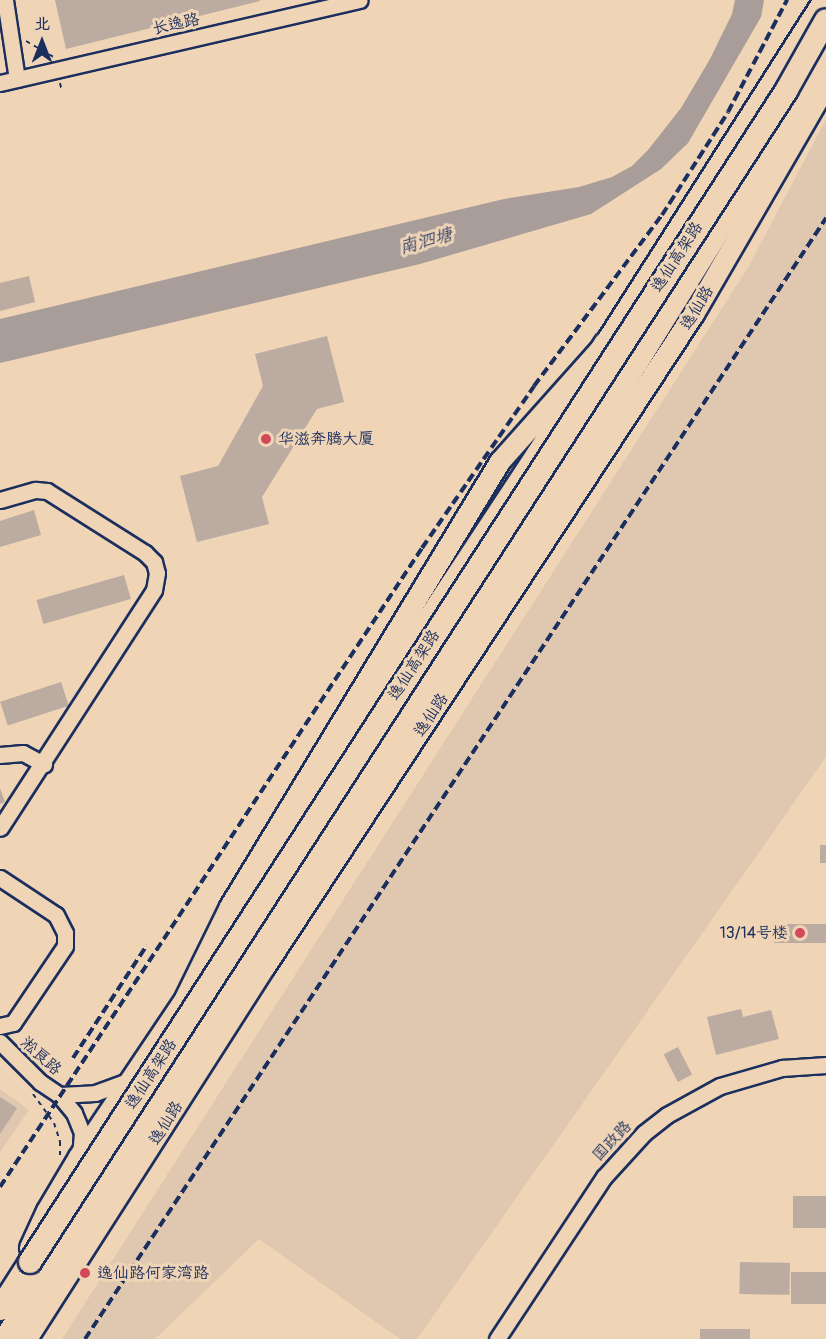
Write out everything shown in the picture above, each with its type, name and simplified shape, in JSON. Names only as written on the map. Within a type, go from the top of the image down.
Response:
[{"type":"highway","name":"逸仙高架路","points":[[0,1308],[786,91],[826,20]]},
{"type":"highway","name":"逸仙高架路","points":[[5,1339],[608,409],[826,58]]},
{"type":"highway","points":[[219,967],[243,910],[299,816],[538,454],[605,344]]},
{"type":"main road","points":[[0,1308],[18,1276],[555,458],[605,344],[824,0]]},
{"type":"main road","name":"逸仙路","points":[[27,1339],[265,967],[694,314],[826,86]]},
{"type":"main road","points":[[18,1276],[47,1211],[130,1080],[185,999],[241,888],[500,462],[605,344]]},
{"type":"street","points":[[5,0],[17,79]]},
{"type":"street","name":"长逸路","points":[[0,83],[360,0]]},
{"type":"street","points":[[0,500],[36,490],[47,491],[145,554],[154,562],[157,573],[154,590],[44,764],[0,828]]},
{"type":"street","points":[[0,755],[23,753],[44,764]]},
{"type":"street","points":[[0,878],[56,915],[65,933],[65,946],[13,1023],[0,1026]]},
{"type":"street","name":"淞良路","points":[[1,1045],[40,1082],[59,1095],[74,1113],[82,1133],[80,1157]]},
{"type":"street","name":"国政路","points":[[497,1339],[604,1177],[644,1133],[675,1110],[720,1086],[782,1068],[826,1065]]},
{"type":"street","name":"淞良路","points":[[59,1095],[95,1093],[130,1080]]},
{"type":"path","points":[[26,41],[42,52],[54,54],[62,91]]},
{"type":"path","points":[[27,1088],[54,1123],[60,1142],[60,1163]]},
{"type":"shaded area","points":[[826,119],[826,757],[417,1339],[400,1339],[259,1239],[155,1339],[62,1339],[749,266]]},
{"type":"shaded area","points":[[0,1089],[29,1110],[0,1152]]},
{"type":"water","name":"南泗塘","points":[[735,0],[764,0],[761,17],[688,143],[661,169],[591,214],[420,264],[0,363],[0,319],[504,199],[579,187],[612,177],[632,166],[648,150],[681,108],[710,59],[732,14]]},
{"type":"building","points":[[55,0],[260,0],[260,1],[66,49]]},
{"type":"building","points":[[29,276],[35,302],[0,311],[0,283]]},
{"type":"building","points":[[327,336],[344,402],[317,409],[262,497],[269,524],[197,542],[180,476],[218,466],[263,386],[255,354]]},
{"type":"building","points":[[34,510],[41,535],[0,547],[0,521]]},
{"type":"building","points":[[124,575],[131,599],[43,624],[37,600]]},
{"type":"building","points":[[61,682],[69,706],[8,726],[0,702]]},
{"type":"building","points":[[0,788],[5,802],[0,804]]},
{"type":"building","points":[[820,845],[826,845],[826,863],[820,863]]},
{"type":"building","name":"13/14号楼","points":[[774,924],[826,924],[826,943],[774,943]]},
{"type":"building","points":[[741,1009],[743,1017],[771,1010],[779,1039],[716,1055],[707,1017]]},
{"type":"building","points":[[678,1047],[692,1075],[678,1082],[664,1054]]},
{"type":"building","points":[[0,1097],[17,1108],[0,1134]]},
{"type":"building","points":[[793,1196],[826,1196],[826,1228],[793,1228]]},
{"type":"building","points":[[740,1262],[790,1263],[789,1295],[739,1294]]},
{"type":"building","points":[[791,1272],[826,1272],[826,1304],[791,1304]]},
{"type":"building","points":[[700,1329],[750,1329],[750,1339],[700,1339]]},
{"type":"railway","points":[[0,1187],[422,548],[534,386],[662,215],[728,112],[787,0]]},
{"type":"railway","points":[[85,1339],[826,218]]},
{"type":"railway","points":[[73,1058],[147,945]]},
{"type":"place","name":"华滋奔腾大厦","points":[[266,439]]},
{"type":"place","name":"13/14号楼","points":[[800,933]]},
{"type":"place","name":"逸仙路何家湾路","points":[[85,1273]]}]
